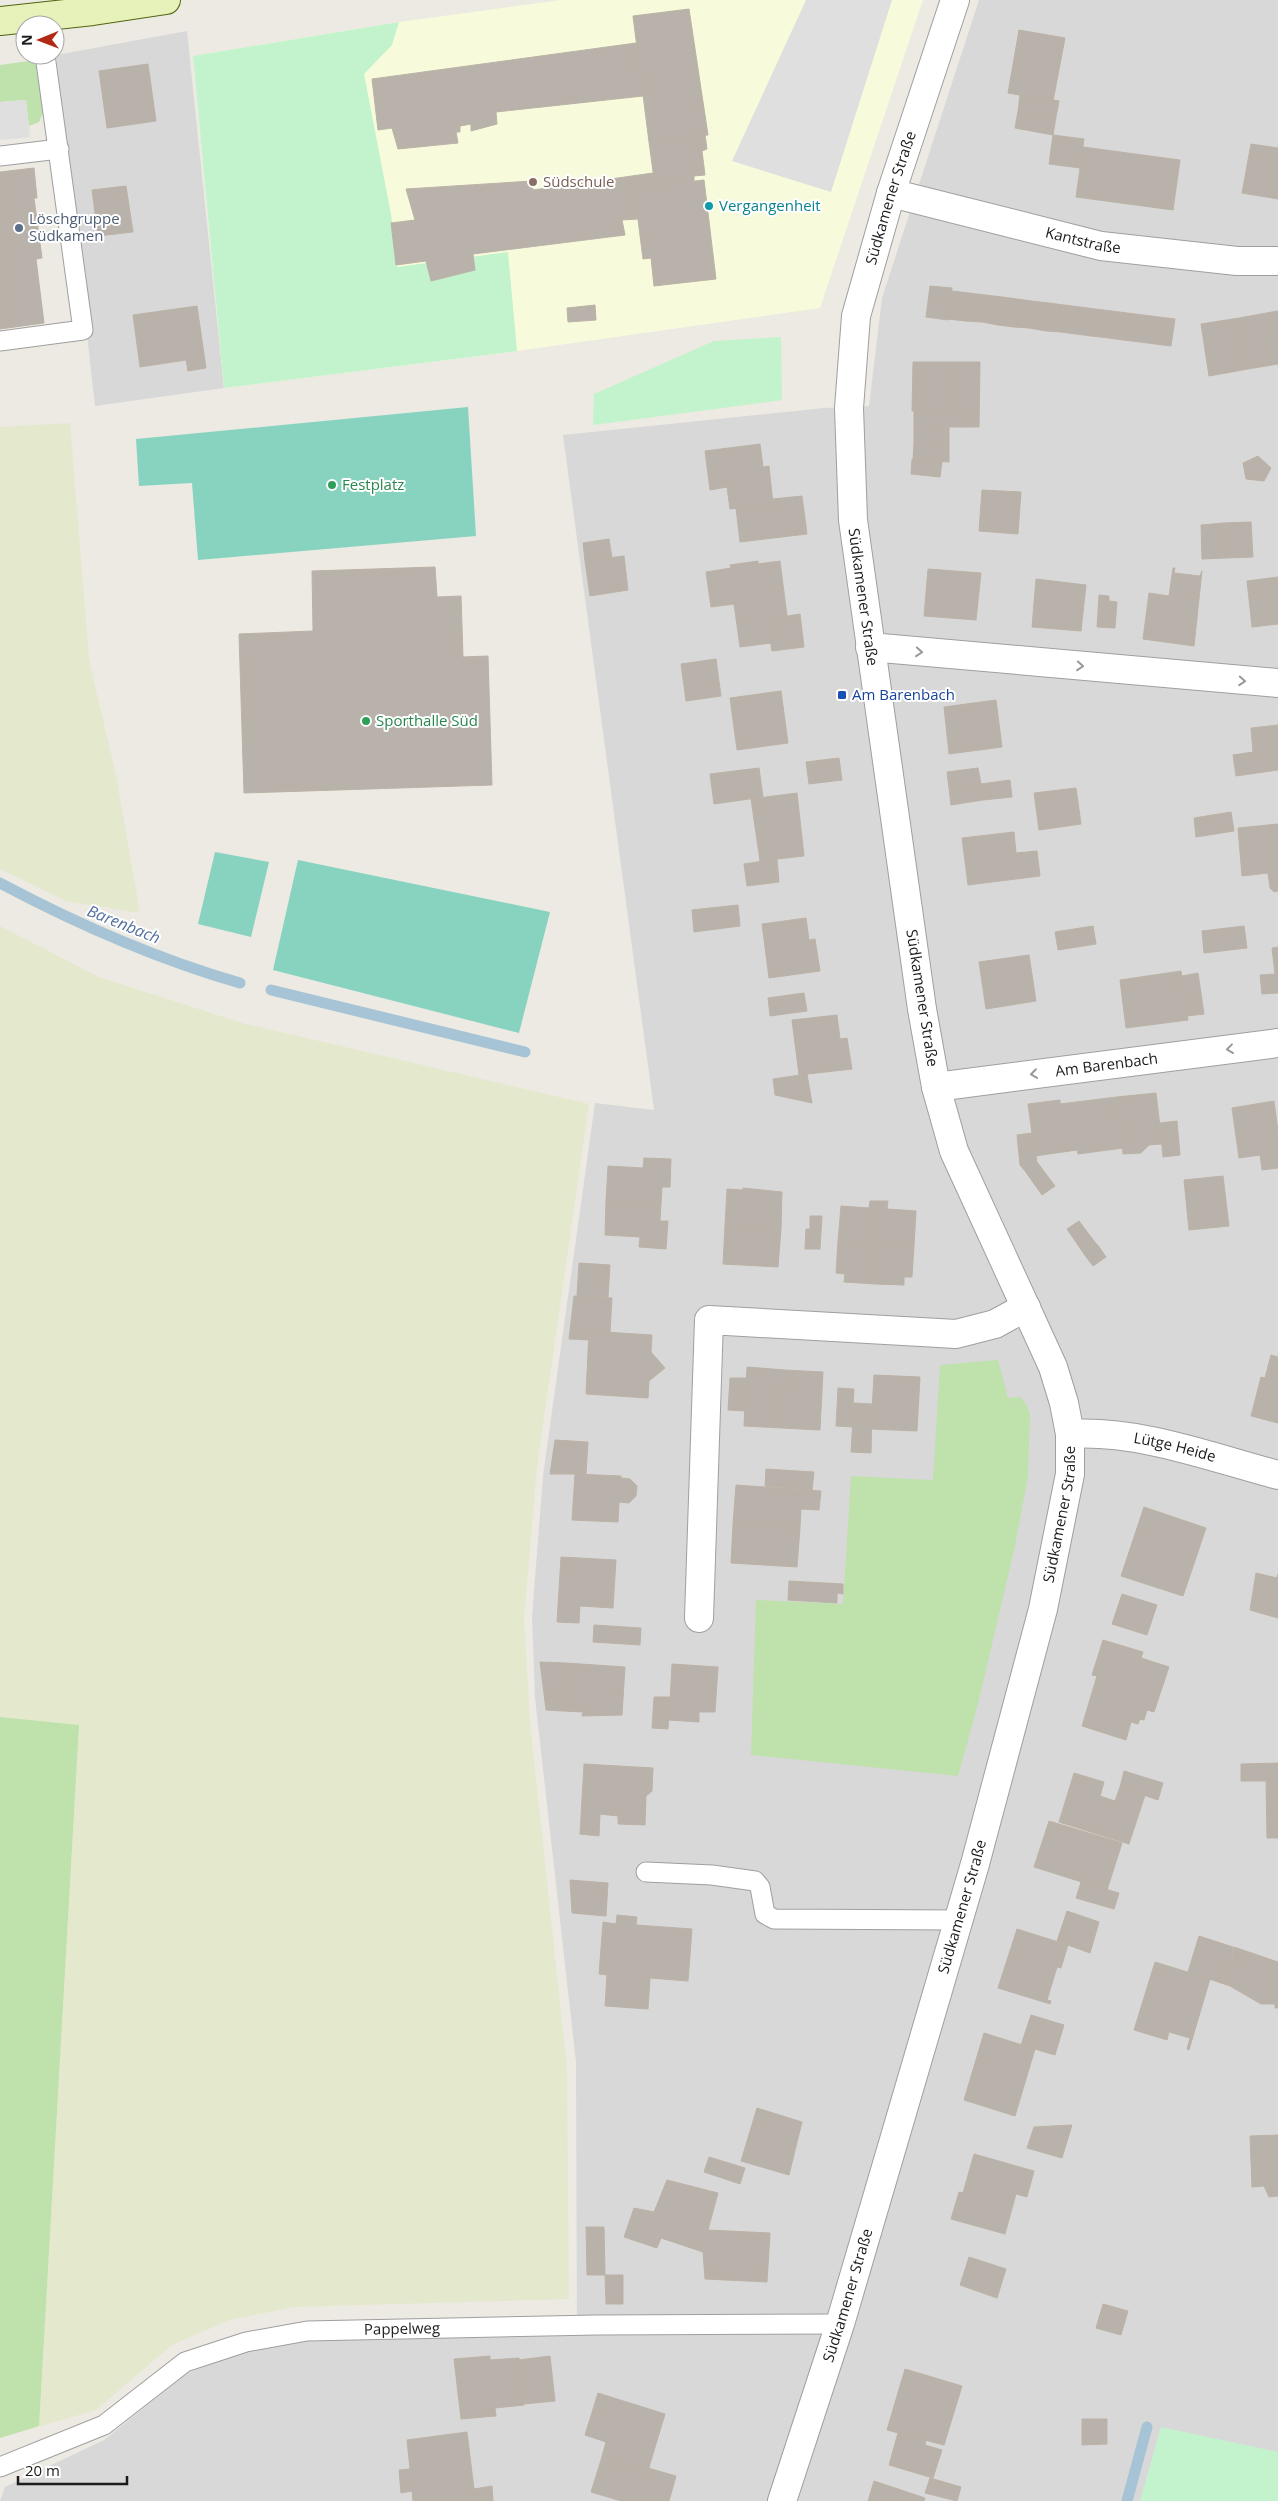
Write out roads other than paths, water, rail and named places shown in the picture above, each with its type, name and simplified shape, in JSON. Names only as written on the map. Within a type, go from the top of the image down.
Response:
[{"type":"main road","points":[[65,17],[166,0]]},
{"type":"main road","points":[[0,21],[15,21]]},
{"type":"street","name":"Südkamener Straße","points":[[782,2501],[840,2324],[975,1864],[1043,1609],[1070,1474],[1070,1434],[1064,1403],[1053,1367],[954,1151],[936,1087],[922,1009],[853,520],[849,408],[856,316],[891,193],[955,0]]},
{"type":"street","name":"Kantstraße","points":[[891,193],[1102,246],[1237,261],[1278,261]]},
{"type":"street","points":[[870,647],[1278,683]]},
{"type":"street","name":"Am Barenbach","points":[[936,1087],[1278,1043]]},
{"type":"street","points":[[699,1618],[709,1320],[956,1334],[995,1324],[1026,1307]]},
{"type":"street","name":"Lütge Heide","points":[[1070,1434],[1100,1432],[1138,1438],[1278,1474]]},
{"type":"lane","points":[[0,341],[83,330],[47,65]]},
{"type":"lane","points":[[0,156],[59,149]]},
{"type":"lane","points":[[646,1872],[712,1875],[755,1881],[760,1887],[765,1914],[774,1919],[958,1920]]},
{"type":"lane","name":"Pappelweg","points":[[0,2467],[104,2425],[186,2362],[246,2342],[307,2331],[606,2325],[840,2324]]},
{"type":"waterway","name":"Barenbach","points":[[0,883],[58,913],[148,952],[240,983]]},
{"type":"waterway","name":"Barenbach","points":[[271,990],[525,1052]]},
{"type":"waterway","points":[[1127,2501],[1147,2427]]},
{"type":"place","name":"Südschule","points":[[533,182]]},
{"type":"place","name":"Vergangenheit","points":[[709,206]]},
{"type":"place","name":"Löschgruppe Südkamen","points":[[19,228]]},
{"type":"place","name":"Festplatz","points":[[332,485]]},
{"type":"place","name":"Am Barenbach","points":[[842,695]]},
{"type":"place","name":"Sporthalle Süd","points":[[366,721]]}]
